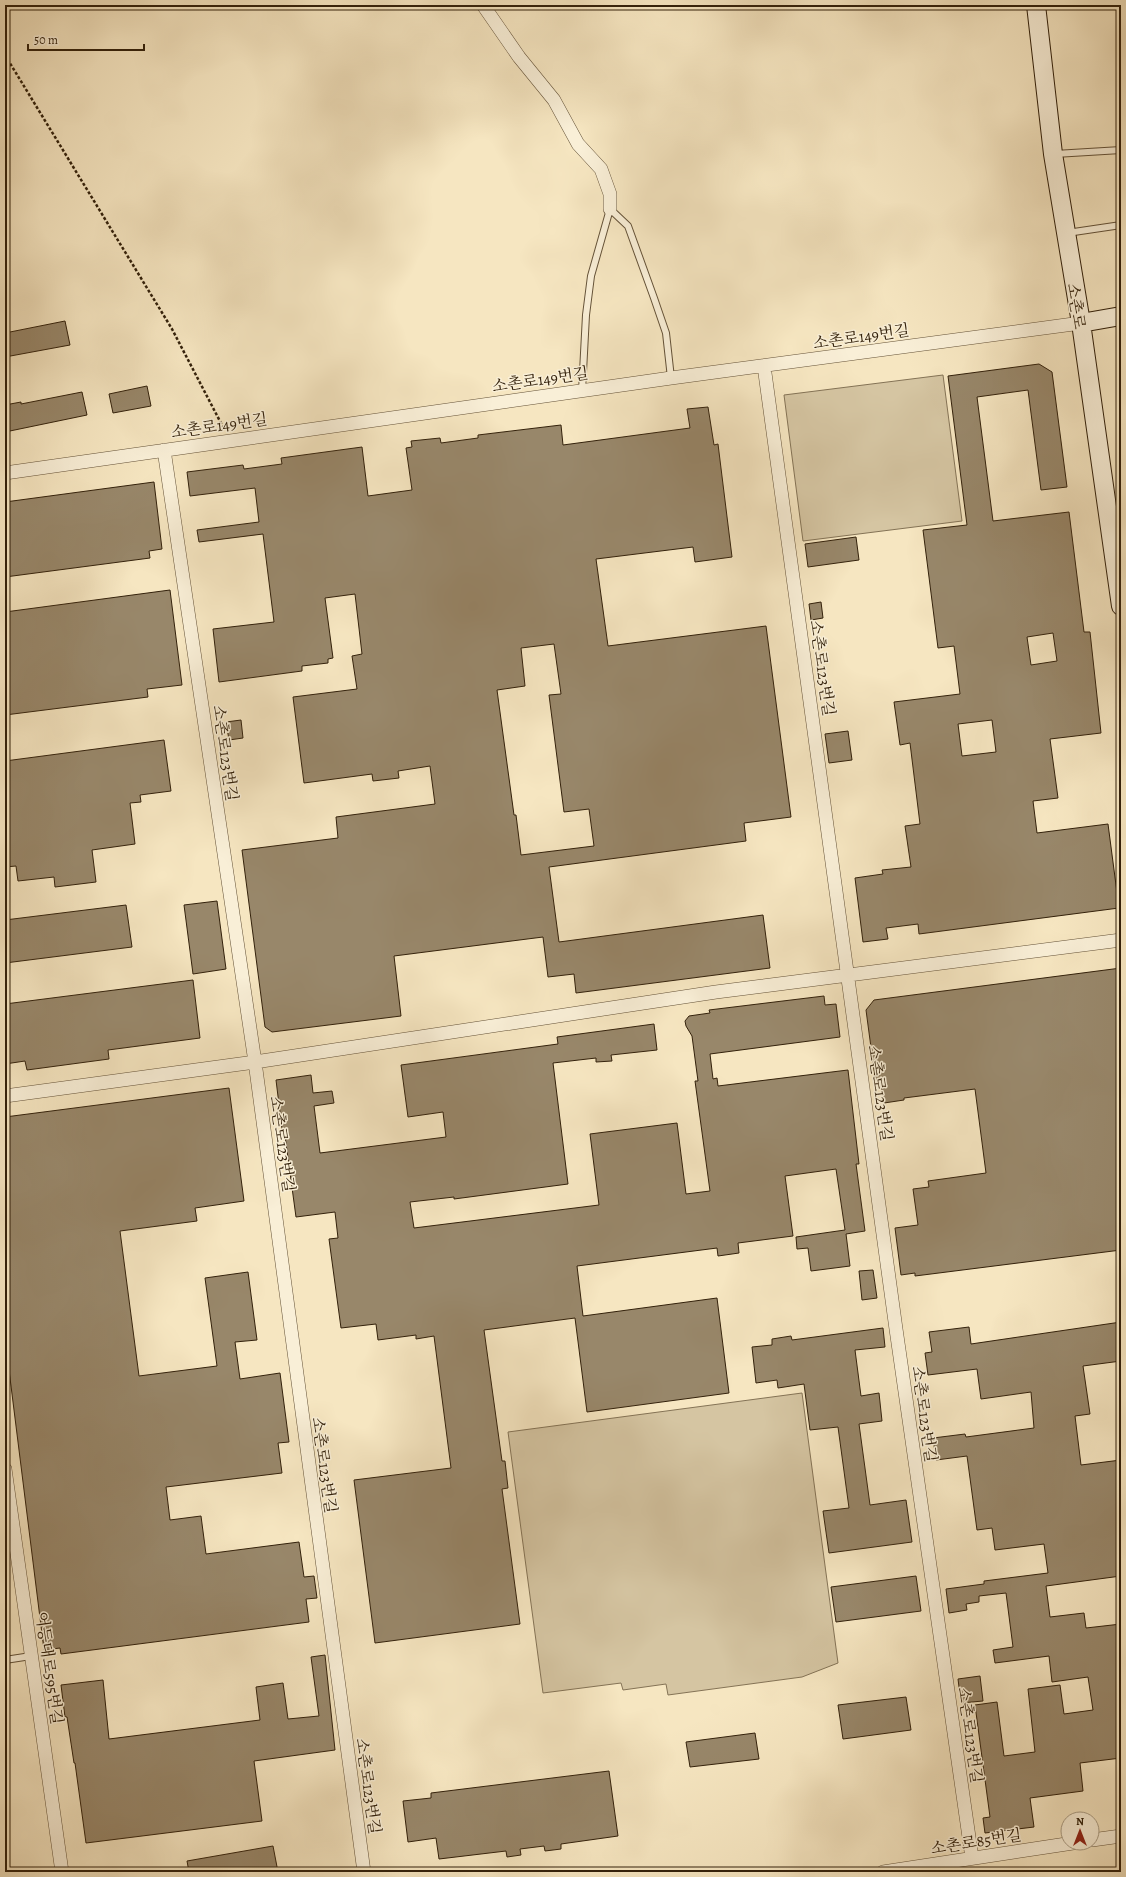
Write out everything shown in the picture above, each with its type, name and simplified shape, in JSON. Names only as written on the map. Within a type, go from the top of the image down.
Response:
[{"type":"street","points":[[483,5],[519,57],[554,100],[578,144],[601,169],[610,194],[610,210]]},
{"type":"street","name":"소촌로","points":[[1036,5],[1053,154],[1081,323],[1121,606]]},
{"type":"street","points":[[1081,323],[1121,316]]},
{"type":"street","name":"소촌로149번길","points":[[5,473],[671,378],[1081,323]]},
{"type":"street","name":"소촌로123번길","points":[[764,366],[937,1624],[972,1858]]},
{"type":"street","name":"소촌로123번길","points":[[164,450],[254,1062],[364,1872]]},
{"type":"street","points":[[5,1096],[254,1062],[709,994],[1121,940]]},
{"type":"street","name":"어등대로595번길","points":[[5,1469],[62,1872]]},
{"type":"street","points":[[1100,1839],[1121,1836]]},
{"type":"street","name":"소촌로85번길","points":[[883,1872],[1060,1845]]},
{"type":"lane","points":[[1053,154],[1121,150]]},
{"type":"lane","points":[[582,391],[586,315],[591,276],[610,210],[628,226],[666,333],[671,378]]},
{"type":"lane","points":[[1065,233],[1121,225]]},
{"type":"lane","points":[[5,1660],[31,1656]]},
{"type":"path","points":[[5,55],[172,328],[230,440]]},
{"type":"shaded area","points":[[943,375],[962,521],[803,541],[784,395]]},
{"type":"shaded area","points":[[802,1393],[838,1663],[802,1677],[668,1695],[666,1684],[623,1690],[621,1683],[543,1693],[508,1432]]},
{"type":"building","points":[[65,321],[70,345],[5,357],[5,333]]},
{"type":"building","points":[[1039,364],[1052,372],[1067,487],[1041,490],[1028,390],[977,397],[993,521],[1069,512],[1084,632],[1090,632],[1101,733],[1050,739],[1058,798],[1033,801],[1037,833],[1108,824],[1119,908],[919,934],[918,924],[886,928],[888,939],[863,942],[855,878],[883,874],[882,870],[911,867],[905,826],[920,824],[910,743],[900,745],[894,702],[960,694],[954,646],[938,648],[923,530],[967,525],[948,376]],"holes":[[[1053,633],[1057,661],[1031,665],[1027,637]],[[992,720],[996,752],[962,756],[958,724]]]},
{"type":"building","points":[[147,386],[151,406],[113,413],[109,394]]},
{"type":"building","points":[[82,392],[87,415],[5,432],[5,405],[21,402],[21,404]]},
{"type":"building","points":[[708,407],[714,445],[718,444],[732,557],[695,562],[693,547],[596,559],[608,646],[766,626],[791,817],[744,823],[746,841],[549,867],[559,942],[763,915],[770,968],[576,993],[574,974],[548,977],[543,937],[394,956],[401,1016],[272,1032],[265,1027],[242,850],[338,838],[336,817],[435,804],[430,766],[398,771],[399,778],[373,781],[372,774],[304,783],[293,697],[357,689],[352,656],[362,654],[355,594],[325,598],[333,658],[328,659],[328,663],[302,666],[302,671],[219,682],[213,629],[274,622],[263,534],[199,542],[197,530],[259,522],[255,488],[190,496],[187,472],[243,465],[244,469],[282,464],[281,458],[362,447],[368,496],[412,490],[406,448],[412,447],[411,441],[440,438],[441,443],[478,438],[478,435],[561,425],[563,445],[690,428],[687,409]],"holes":[[[554,644],[561,694],[549,695],[564,812],[589,809],[594,846],[521,855],[497,690],[525,686],[521,648]]]},
{"type":"building","points":[[154,482],[162,549],[149,551],[150,558],[5,577],[5,502]]},
{"type":"building","points":[[856,537],[859,560],[808,567],[805,544]]},
{"type":"building","points":[[170,590],[182,685],[147,689],[148,697],[5,715],[5,612]]},
{"type":"building","points":[[821,602],[823,618],[811,620],[809,604]]},
{"type":"building","points":[[241,720],[243,738],[229,740],[226,722]]},
{"type":"building","points":[[848,731],[852,760],[829,763],[825,734]]},
{"type":"building","points":[[164,740],[171,791],[140,795],[141,802],[130,803],[135,844],[92,850],[96,882],[55,887],[54,877],[18,881],[16,866],[5,867],[5,761]]},
{"type":"building","points":[[217,901],[226,969],[193,974],[184,905]]},
{"type":"building","points":[[126,905],[132,947],[5,963],[5,920]]},
{"type":"building","points":[[1121,968],[1121,1250],[915,1276],[915,1273],[901,1275],[895,1228],[918,1225],[913,1189],[929,1187],[928,1181],[986,1173],[975,1089],[904,1098],[904,1100],[884,1103],[881,1084],[876,1085],[866,1010],[874,1000]]},
{"type":"building","points":[[193,980],[200,1038],[108,1050],[109,1059],[27,1070],[25,1061],[5,1064],[5,1004]]},
{"type":"building","points":[[824,996],[825,1005],[836,1004],[840,1037],[710,1054],[713,1079],[717,1078],[718,1086],[848,1070],[859,1164],[856,1164],[865,1231],[846,1234],[850,1266],[811,1271],[808,1248],[797,1249],[796,1237],[845,1230],[836,1169],[785,1176],[793,1236],[738,1243],[739,1253],[718,1256],[717,1248],[577,1266],[583,1316],[717,1298],[729,1393],[587,1412],[575,1318],[484,1330],[502,1461],[505,1461],[508,1488],[502,1489],[520,1624],[375,1643],[354,1480],[451,1468],[434,1336],[416,1339],[416,1335],[378,1340],[376,1324],[341,1328],[329,1239],[338,1238],[335,1212],[296,1217],[285,1136],[283,1137],[276,1080],[311,1075],[313,1093],[332,1091],[334,1103],[314,1106],[320,1153],[446,1137],[443,1112],[408,1117],[401,1065],[558,1044],[557,1037],[654,1024],[657,1050],[611,1055],[612,1061],[596,1062],[596,1058],[553,1063],[568,1184],[454,1199],[454,1197],[410,1202],[414,1228],[599,1205],[590,1134],[677,1123],[686,1194],[710,1191],[695,1081],[698,1081],[692,1036],[686,1026],[685,1021],[689,1016],[710,1013],[709,1010]]},
{"type":"building","points":[[229,1088],[244,1201],[195,1208],[197,1221],[120,1231],[139,1376],[217,1366],[205,1278],[248,1272],[257,1340],[235,1342],[240,1379],[280,1373],[289,1442],[278,1443],[282,1473],[166,1487],[170,1520],[201,1516],[206,1554],[299,1542],[304,1577],[314,1576],[317,1598],[306,1599],[309,1622],[61,1654],[60,1648],[44,1650],[5,1338],[5,1117]]},
{"type":"building","points":[[873,1270],[877,1298],[862,1300],[859,1271]]},
{"type":"building","points":[[1121,1322],[1121,1361],[1083,1366],[1090,1414],[1075,1416],[1081,1465],[1121,1460],[1121,1576],[1046,1586],[1050,1617],[1084,1613],[1086,1628],[1121,1624],[1121,1758],[1080,1763],[1083,1791],[1030,1798],[1034,1827],[985,1833],[983,1818],[990,1817],[975,1705],[997,1702],[1004,1756],[1035,1752],[1028,1689],[1060,1685],[1064,1714],[1093,1710],[1088,1677],[1052,1682],[1049,1656],[995,1663],[993,1650],[1013,1647],[1006,1593],[979,1596],[979,1602],[966,1604],[967,1610],[949,1613],[946,1589],[984,1584],[984,1581],[1048,1573],[1044,1544],[995,1550],[992,1528],[977,1530],[967,1456],[936,1460],[933,1438],[965,1434],[966,1437],[1034,1428],[1031,1392],[981,1399],[977,1369],[928,1375],[925,1353],[932,1352],[929,1332],[969,1327],[971,1344]]},
{"type":"building","points":[[883,1328],[885,1347],[855,1350],[861,1396],[879,1393],[882,1421],[859,1424],[870,1505],[906,1500],[912,1542],[829,1553],[823,1511],[849,1508],[838,1427],[810,1430],[804,1384],[778,1388],[777,1380],[756,1383],[752,1347],[772,1345],[772,1339],[791,1336],[792,1340]]},
{"type":"building","points":[[916,1576],[921,1611],[836,1622],[831,1587]]},
{"type":"building","points":[[325,1655],[335,1750],[254,1761],[262,1821],[86,1843],[75,1763],[67,1717],[65,1717],[61,1685],[103,1680],[109,1739],[260,1720],[256,1687],[283,1683],[288,1719],[319,1716],[311,1657]]},
{"type":"building","points":[[980,1676],[983,1701],[961,1703],[958,1679]]},
{"type":"building","points":[[906,1697],[911,1730],[843,1739],[838,1705]]},
{"type":"building","points":[[755,1733],[759,1759],[690,1767],[686,1742]]},
{"type":"building","points":[[609,1771],[618,1836],[561,1844],[561,1849],[545,1851],[544,1846],[520,1849],[521,1855],[507,1857],[506,1851],[439,1859],[436,1838],[408,1842],[403,1801],[431,1798],[431,1793]]},
{"type":"building","points":[[273,1846],[278,1872],[189,1872],[187,1861]]}]
